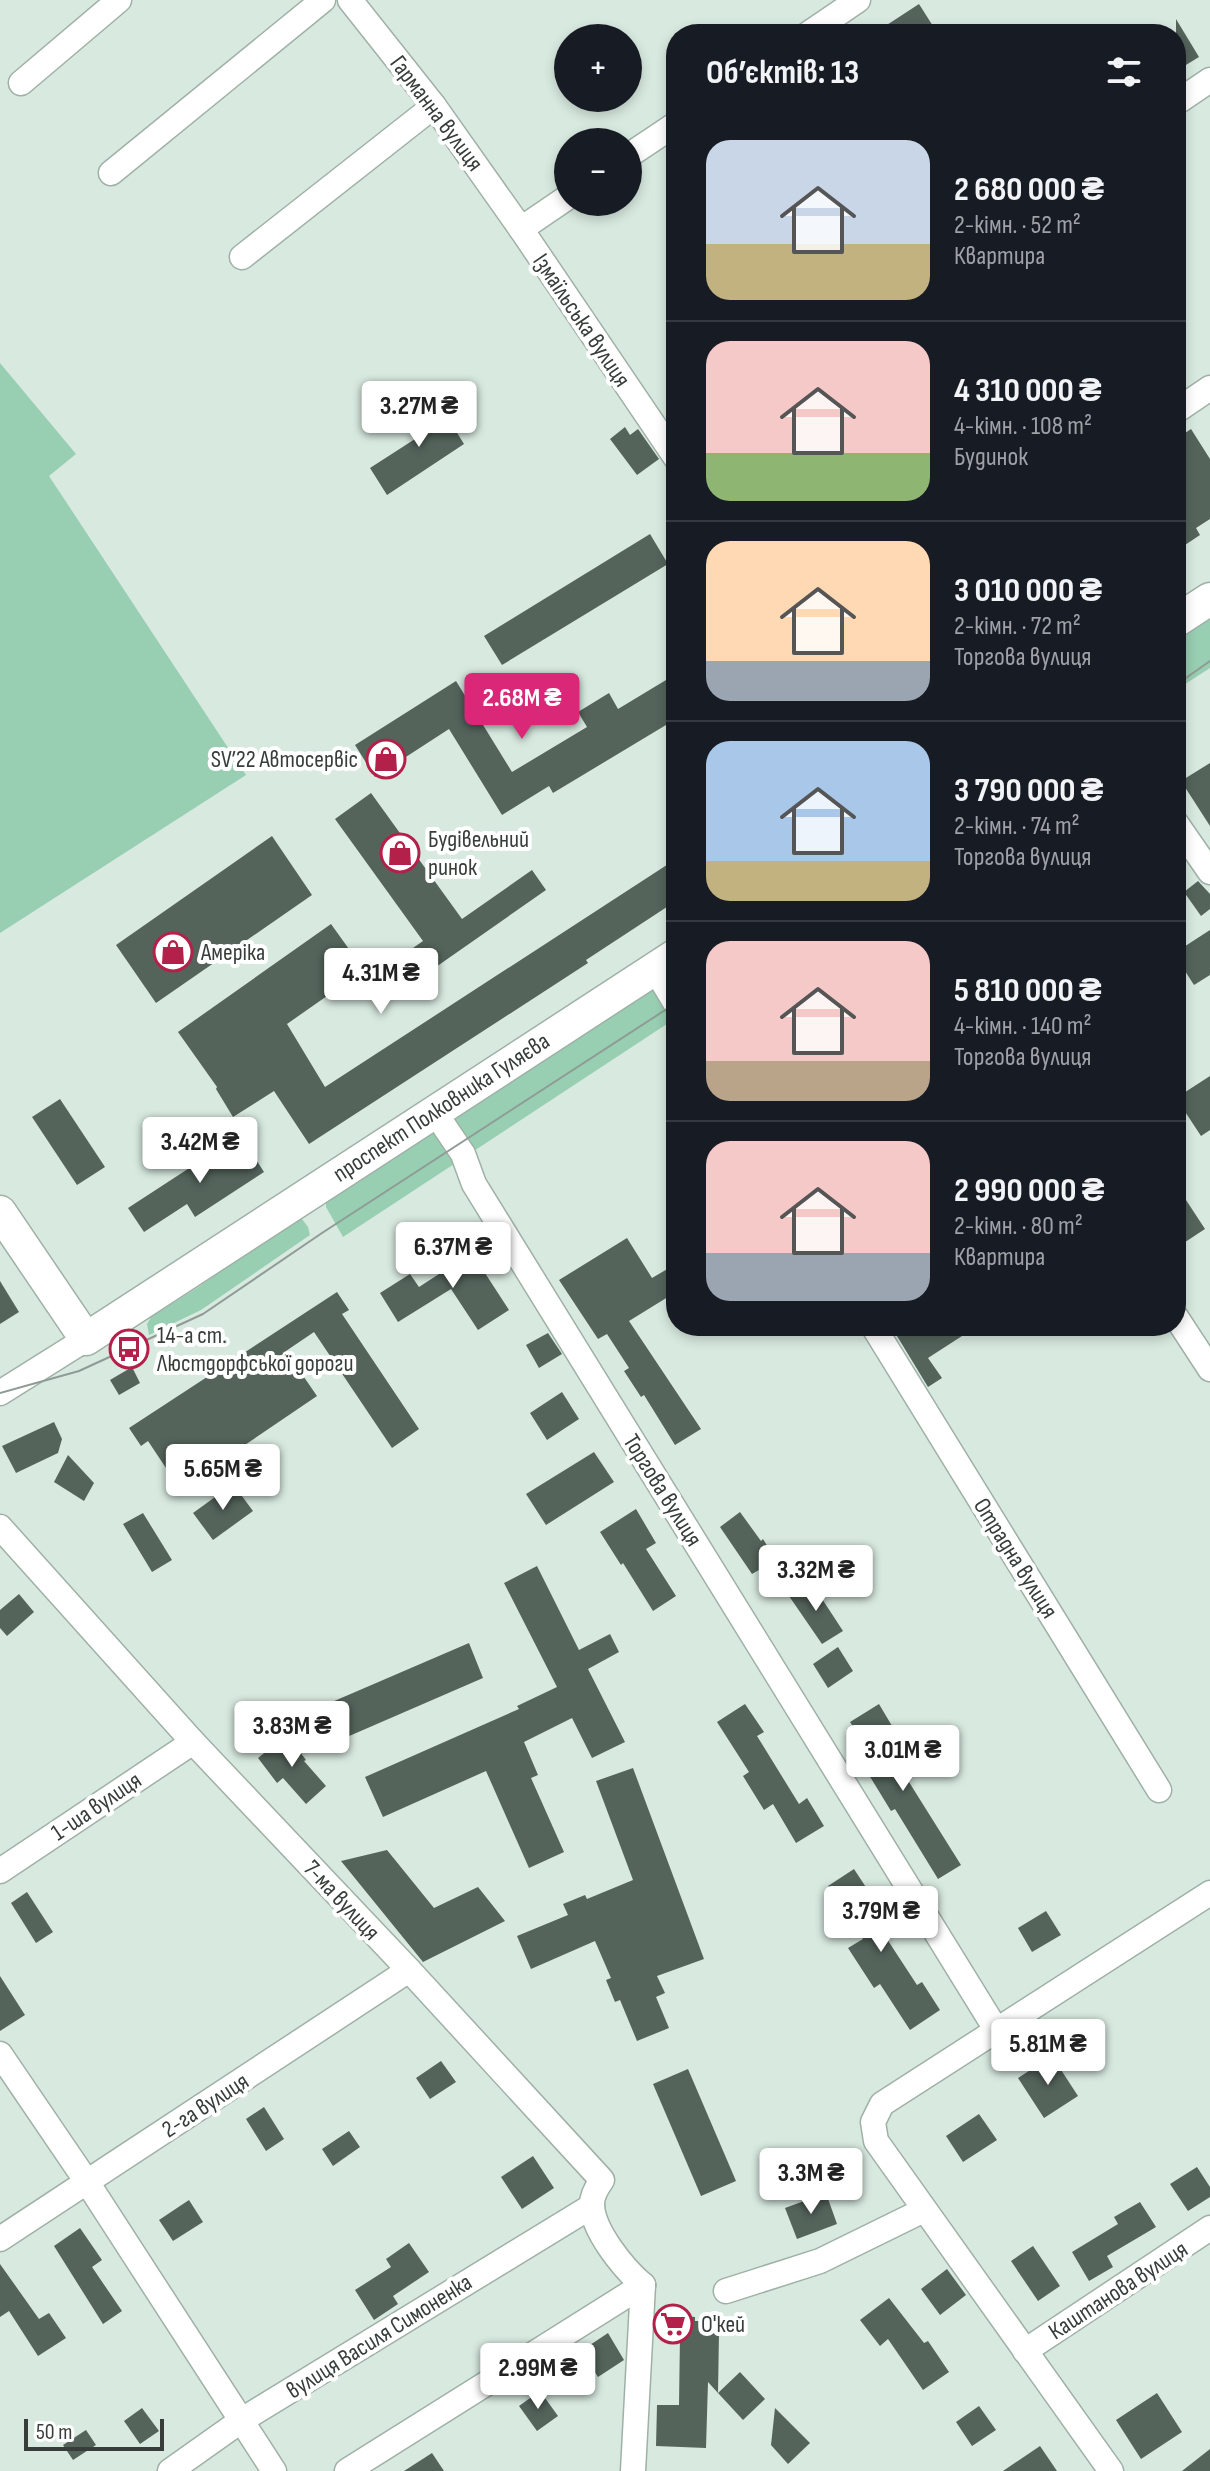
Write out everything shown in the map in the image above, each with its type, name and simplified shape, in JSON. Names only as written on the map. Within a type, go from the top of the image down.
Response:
[{"type":"main road","points":[[1186,615],[1210,599]]},
{"type":"main road","name":"проспект Полковника Гуляєва","points":[[86,1339],[666,962]]},
{"type":"main road","points":[[0,1212],[86,1339]]},
{"type":"street","points":[[21,83],[119,0]]},
{"type":"street","points":[[111,173],[323,0]]},
{"type":"street","name":"Гарманна вулиця","points":[[350,0],[434,106],[521,229]]},
{"type":"street","points":[[823,24],[858,0]]},
{"type":"street","points":[[1186,96],[1210,80]]},
{"type":"street","points":[[242,257],[434,106]]},
{"type":"street","points":[[642,147],[666,131]]},
{"type":"street","name":"Ізмаїльська вулиця","points":[[554,207],[521,229],[666,434]]},
{"type":"street","points":[[1186,404],[1210,388]]},
{"type":"street","points":[[1186,837],[1210,872]]},
{"type":"street","name":"Торгова вулиця","points":[[434,1111],[463,1154],[474,1184],[997,2031]]},
{"type":"street","points":[[1186,1332],[1210,1369]]},
{"type":"street","name":"Отрадна вулиця","points":[[879,1336],[1159,1790]]},
{"type":"street","points":[[0,1393],[86,1339]]},
{"type":"street","name":"7-ма вулиця","points":[[0,1527],[193,1742],[602,2180],[594,2192],[592,2206],[600,2228],[612,2252],[628,2273],[643,2285]]},
{"type":"street","name":"1-ша вулиця","points":[[0,1871],[193,1742]]},
{"type":"street","points":[[1111,2471],[876,2141],[873,2122],[882,2104],[1210,1893]]},
{"type":"street","name":"2-га вулиця","points":[[0,2239],[409,1970]]},
{"type":"street","points":[[0,2054],[87,2182],[274,2471]]},
{"type":"street","name":"вулиця Василя Симоненка","points":[[170,2471],[242,2420],[592,2206]]},
{"type":"street","points":[[726,2291],[820,2261],[924,2210]]},
{"type":"street","name":"Каштанова вулиця","points":[[1025,2351],[1210,2228]]},
{"type":"street","points":[[347,2471],[643,2285]]},
{"type":"street","points":[[633,2471],[643,2285]]},
{"type":"green space","points":[[0,363],[76,454],[49,476],[246,775],[0,933]]},
{"type":"green space","points":[[1210,610],[1210,668],[1186,684],[1186,626]]},
{"type":"green space","points":[[666,972],[666,1025],[343,1237],[326,1207],[326,1197]]},
{"type":"green space","points":[[294,1219],[302,1219],[310,1235],[201,1310],[149,1335],[147,1324],[151,1317]]},
{"type":"building","points":[[919,4],[932,24],[888,24]]},
{"type":"building","points":[[1186,36],[1199,57],[1186,65]]},
{"type":"building","points":[[438,402],[464,444],[387,495],[370,468],[415,439],[405,423]]},
{"type":"building","points":[[625,427],[630,435],[638,429],[659,459],[637,475],[610,439]]},
{"type":"building","points":[[1191,429],[1210,459],[1210,519],[1196,528],[1200,535],[1186,544],[1186,432]]},
{"type":"building","points":[[650,534],[666,561],[666,565],[502,665],[484,636]]},
{"type":"building","points":[[666,680],[666,725],[553,793],[549,786],[502,815],[449,729],[375,777],[355,745],[456,681],[512,772],[587,727],[578,712],[609,693],[618,709]]},
{"type":"building","points":[[1210,763],[1210,826],[1186,789],[1186,778]]},
{"type":"building","points":[[371,793],[462,919],[532,870],[546,890],[393,997],[377,973],[423,941],[335,819]]},
{"type":"building","points":[[272,836],[312,895],[156,1003],[116,945]]},
{"type":"building","points":[[666,865],[666,908],[586,960],[588,963],[309,1144],[274,1091],[233,1117],[217,1087],[178,1032],[331,924],[364,970],[287,1024],[325,1087]]},
{"type":"building","points":[[1198,881],[1210,894],[1210,909],[1201,916],[1186,890]]},
{"type":"building","points":[[1210,930],[1210,975],[1194,985],[1186,973],[1186,946]]},
{"type":"building","points":[[1210,1076],[1210,1130],[1201,1136],[1186,1113],[1186,1092]]},
{"type":"building","points":[[60,1099],[105,1167],[77,1185],[32,1117]]},
{"type":"building","points":[[240,1135],[264,1172],[195,1217],[187,1204],[144,1232],[128,1208]]},
{"type":"building","points":[[1186,1200],[1205,1229],[1186,1241]]},
{"type":"building","points":[[627,1238],[652,1278],[666,1270],[666,1298],[629,1321],[701,1429],[675,1445],[644,1395],[641,1397],[624,1371],[629,1368],[607,1334],[598,1339],[559,1280]]},
{"type":"building","points":[[487,1243],[498,1260],[483,1270],[509,1310],[478,1330],[451,1289],[398,1322],[380,1293],[410,1274],[419,1287]]},
{"type":"building","points":[[0,1281],[19,1312],[0,1324]]},
{"type":"building","points":[[337,1292],[349,1310],[342,1314],[419,1429],[392,1448],[314,1332],[286,1351],[317,1396],[180,1489],[148,1441],[141,1446],[129,1428]]},
{"type":"building","points":[[548,1333],[562,1354],[539,1368],[526,1345]]},
{"type":"building","points":[[897,1336],[962,1336],[928,1358],[942,1378],[928,1387]]},
{"type":"building","points":[[132,1367],[140,1383],[119,1395],[110,1380]]},
{"type":"building","points":[[562,1392],[579,1419],[547,1440],[530,1413]]},
{"type":"building","points":[[54,1422],[62,1439],[58,1453],[16,1473],[2,1446]]},
{"type":"building","points":[[594,1452],[614,1482],[546,1525],[526,1494]]},
{"type":"building","points":[[68,1455],[94,1483],[84,1501],[54,1482]]},
{"type":"building","points":[[233,1484],[253,1511],[213,1540],[193,1513]]},
{"type":"building","points":[[636,1509],[656,1543],[646,1549],[676,1596],[653,1611],[600,1532]]},
{"type":"building","points":[[740,1512],[776,1560],[752,1574],[720,1527]]},
{"type":"building","points":[[143,1513],[172,1560],[152,1572],[123,1524]]},
{"type":"building","points":[[537,1566],[579,1650],[610,1634],[619,1652],[588,1669],[625,1742],[592,1758],[572,1718],[524,1742],[538,1775],[531,1778],[564,1852],[529,1868],[486,1771],[383,1817],[365,1777],[519,1709],[517,1706],[557,1687],[504,1583]]},
{"type":"building","points":[[811,1582],[843,1631],[822,1644],[789,1596]]},
{"type":"building","points":[[19,1594],[34,1612],[7,1636],[0,1628],[0,1610]]},
{"type":"building","points":[[469,1643],[483,1678],[340,1740],[325,1705]]},
{"type":"building","points":[[838,1647],[853,1671],[828,1688],[813,1664]]},
{"type":"building","points":[[745,1704],[764,1732],[757,1736],[799,1804],[807,1798],[824,1826],[796,1843],[773,1804],[764,1810],[743,1776],[749,1772],[717,1722]]},
{"type":"building","points":[[879,1704],[895,1731],[882,1739],[961,1865],[938,1879],[895,1809],[891,1811],[869,1775],[879,1768],[850,1722]]},
{"type":"building","points":[[287,1735],[326,1786],[306,1804],[283,1778],[277,1783],[258,1758]]},
{"type":"building","points":[[633,1768],[704,1959],[657,1976],[665,1993],[656,1997],[669,2028],[637,2041],[620,2000],[615,2002],[606,1980],[611,1978],[595,1941],[531,1969],[517,1936],[568,1915],[563,1904],[585,1895],[587,1899],[633,1880],[596,1781]]},
{"type":"building","points":[[387,1850],[434,1908],[478,1887],[505,1921],[423,1962],[341,1861]]},
{"type":"building","points":[[854,1869],[877,1904],[868,1910],[917,1985],[922,1982],[940,2010],[910,2030],[880,1984],[874,1988],[848,1948],[863,1939],[828,1886]]},
{"type":"building","points":[[27,1892],[53,1932],[36,1943],[11,1903]]},
{"type":"building","points":[[1046,1911],[1061,1935],[1032,1952],[1018,1928]]},
{"type":"building","points":[[0,1976],[25,2015],[0,2031]]},
{"type":"building","points":[[1052,2056],[1078,2096],[1044,2118],[1018,2078]]},
{"type":"building","points":[[441,2061],[456,2082],[430,2099],[416,2078]]},
{"type":"building","points":[[688,2069],[736,2181],[701,2196],[653,2084]]},
{"type":"building","points":[[264,2107],[284,2139],[266,2151],[246,2119]]},
{"type":"building","points":[[979,2114],[997,2140],[963,2162],[946,2136]]},
{"type":"building","points":[[349,2131],[360,2147],[333,2166],[322,2149]]},
{"type":"building","points":[[533,2156],[554,2188],[522,2209],[501,2177]]},
{"type":"building","points":[[1197,2167],[1210,2187],[1210,2197],[1188,2211],[1170,2184]]},
{"type":"building","points":[[826,2193],[837,2224],[797,2239],[785,2208]]},
{"type":"building","points":[[189,2200],[203,2222],[173,2241],[159,2220]]},
{"type":"building","points":[[1140,2202],[1156,2227],[1107,2256],[1113,2267],[1089,2281],[1072,2252],[1118,2224],[1114,2217]]},
{"type":"building","points":[[80,2228],[102,2260],[92,2267],[122,2311],[103,2324],[54,2246]]},
{"type":"building","points":[[409,2243],[429,2272],[393,2296],[398,2304],[374,2320],[355,2290],[391,2267],[386,2259]]},
{"type":"building","points":[[1033,2246],[1060,2286],[1038,2301],[1011,2261]]},
{"type":"building","points":[[0,2264],[39,2319],[49,2313],[66,2338],[38,2356],[9,2311],[0,2317]]},
{"type":"building","points":[[947,2269],[966,2295],[940,2315],[921,2289]]},
{"type":"building","points":[[889,2298],[924,2343],[928,2341],[949,2372],[923,2390],[888,2339],[880,2346],[860,2320]]},
{"type":"building","points":[[664,2313],[683,2313],[682,2316],[695,2317],[695,2321],[705,2321],[705,2332],[719,2333],[718,2393],[708,2382],[706,2448],[656,2446],[657,2405],[679,2405],[680,2335],[663,2335]]},
{"type":"building","points":[[608,2333],[624,2360],[598,2377],[581,2351]]},
{"type":"building","points":[[568,2350],[575,2361],[554,2374],[547,2363]]},
{"type":"building","points":[[740,2372],[765,2399],[743,2420],[718,2393]]},
{"type":"building","points":[[540,2391],[558,2416],[537,2431],[519,2406]]},
{"type":"building","points":[[1157,2393],[1182,2432],[1141,2459],[1116,2420]]},
{"type":"building","points":[[979,2406],[996,2430],[972,2446],[956,2422]]},
{"type":"building","points":[[142,2408],[159,2431],[140,2444],[124,2421]]},
{"type":"building","points":[[775,2408],[810,2443],[788,2464],[771,2445]]},
{"type":"building","points":[[86,2430],[96,2445],[73,2460],[63,2445]]},
{"type":"building","points":[[1040,2446],[1057,2471],[1003,2471]]},
{"type":"building","points":[[1210,2449],[1210,2471],[1182,2471]]},
{"type":"building","points":[[432,2453],[444,2471],[404,2471]]},
{"type":"tram line","points":[[1186,678],[1210,661]]},
{"type":"tram line","points":[[0,1393],[79,1371],[203,1314],[666,1009]]},
{"type":"place","name":"SV’22 Автосервіс","points":[[386,759]]},
{"type":"place","name":"Будівельний ринок","points":[[400,853]]},
{"type":"place","name":"Амеріка","points":[[173,952]]},
{"type":"place","name":"14-а ст. Люстдорфської дороги","points":[[129,1349]]},
{"type":"place","name":"О'кей","points":[[673,2324]]}]
